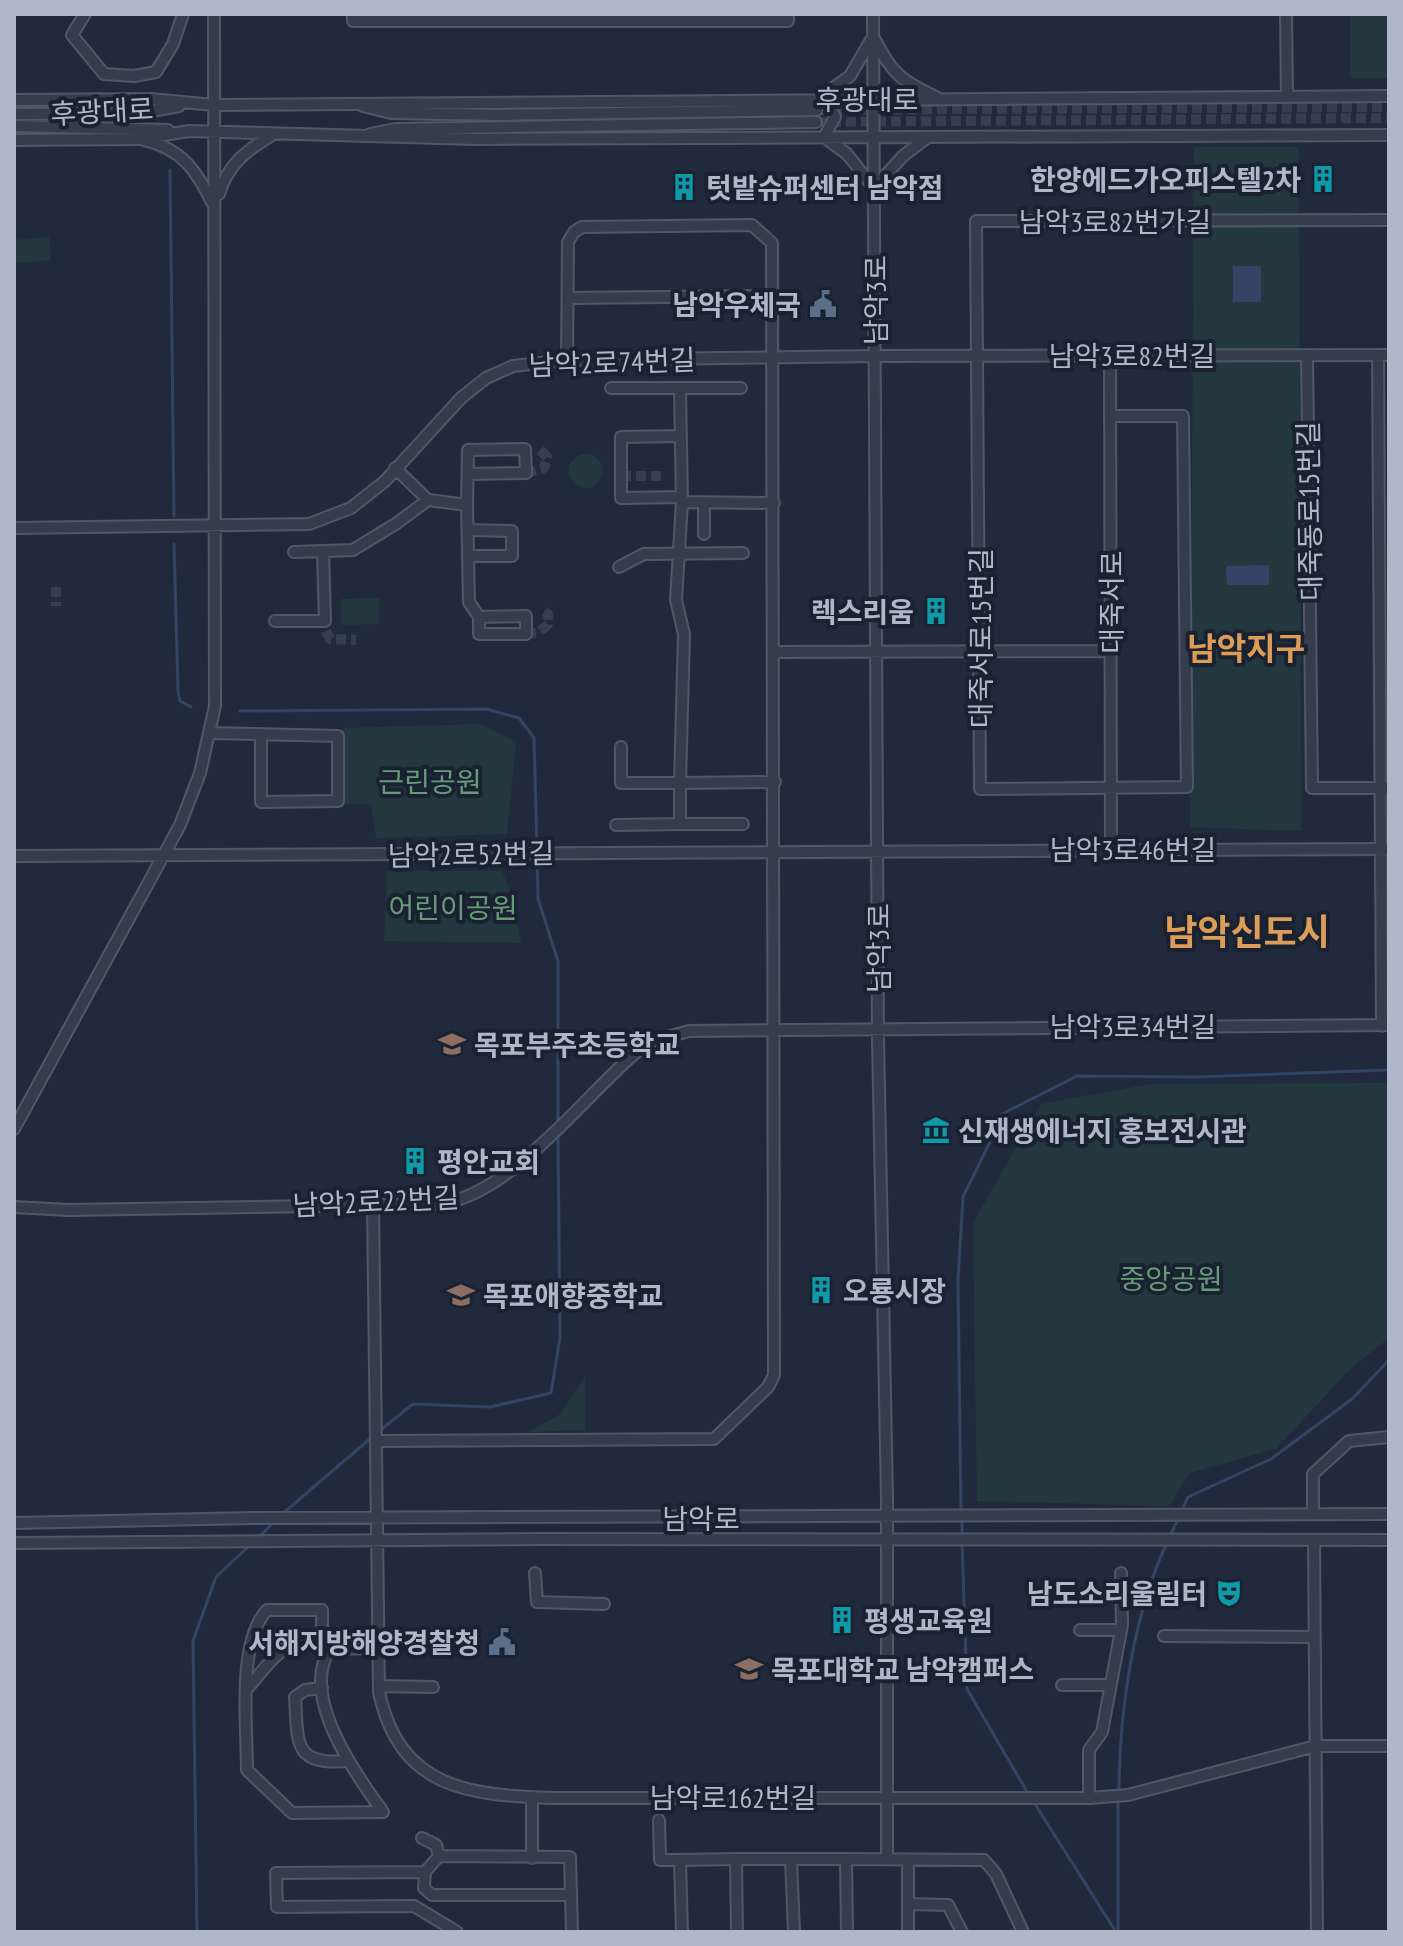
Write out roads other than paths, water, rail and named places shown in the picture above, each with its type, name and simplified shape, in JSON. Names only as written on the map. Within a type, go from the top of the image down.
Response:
[{"type":"street","points":[[85,14],[72,35],[104,74],[134,76],[156,72],[178,34],[183,14]]},
{"type":"street","points":[[14,1129],[165,857],[191,796],[210,733],[217,683],[214,14]]},
{"type":"street","points":[[353,14],[353,21],[690,18],[788,21],[788,14]]},
{"type":"street","name":"남악3로","points":[[873,14],[878,1027],[887,1516],[887,1858]]},
{"type":"street","points":[[1286,14],[1287,97]]},
{"type":"street","points":[[873,36],[887,65],[902,81],[938,98]]},
{"type":"street","points":[[817,105],[850,76],[873,36]]},
{"type":"street","name":"후광대로","points":[[14,100],[151,99],[214,105],[345,102],[817,105],[873,99],[1389,96]]},
{"type":"street","name":"후광대로","points":[[14,114],[141,113],[189,104]]},
{"type":"street","points":[[817,105],[829,104],[835,117],[824,137],[847,154],[874,188],[903,156],[928,137]]},
{"type":"street","name":"후광대로","points":[[348,138],[395,129],[816,122]]},
{"type":"street","name":"후광대로","points":[[14,126],[189,131]]},
{"type":"street","name":"후광대로","points":[[14,140],[138,139],[215,127],[272,135],[348,138],[1389,135]]},
{"type":"street","points":[[215,207],[225,173],[250,148],[272,135]]},
{"type":"street","points":[[138,139],[167,146],[185,158],[215,207]]},
{"type":"street","name":"남악3로82번가길","points":[[977,356],[976,221],[1389,220]]},
{"type":"street","points":[[378,1439],[706,1440],[721,1435],[768,1387],[775,1366],[772,243],[752,225],[582,227],[574,232],[568,242],[567,360]]},
{"type":"street","points":[[568,298],[773,296]]},
{"type":"street","name":"대죽동로15번길","points":[[1307,355],[1312,788],[1386,788]]},
{"type":"street","points":[[1383,355],[1386,1026]]},
{"type":"street","name":"남악3로82번길","points":[[875,356],[1383,355]]},
{"type":"street","name":"남악2로74번길","points":[[14,528],[309,524],[351,508],[395,468],[461,398],[486,378],[513,366],[567,360],[875,356]]},
{"type":"street","name":"대죽서로15번길","points":[[977,356],[980,789],[1111,788]]},
{"type":"street","name":"대죽서로","points":[[1110,356],[1111,849]]},
{"type":"street","points":[[611,388],[741,388]]},
{"type":"street","points":[[680,388],[682,500],[676,600],[684,634],[680,824]]},
{"type":"street","points":[[1110,416],[1183,416],[1187,787],[1111,788]]},
{"type":"street","points":[[679,436],[621,437],[621,498],[774,503]]},
{"type":"street","points":[[468,474],[526,473],[525,449],[468,450],[467,505],[469,602],[479,617],[479,634],[526,634],[526,616],[479,617]]},
{"type":"street","points":[[395,468],[428,500],[467,505]]},
{"type":"street","points":[[294,552],[353,550],[428,500]]},
{"type":"street","points":[[704,503],[704,534]]},
{"type":"street","points":[[468,530],[512,531],[512,556],[468,556]]},
{"type":"street","points":[[275,621],[325,626],[323,551]]},
{"type":"street","points":[[619,567],[644,554],[743,553]]},
{"type":"street","points":[[775,652],[1111,651]]},
{"type":"street","points":[[210,733],[261,737],[338,736],[338,801],[261,802],[261,737]]},
{"type":"street","points":[[621,747],[621,783],[775,782]]},
{"type":"street","points":[[616,825],[743,824]]},
{"type":"street","name":"남악3로46번길","points":[[877,849],[1386,849]]},
{"type":"street","name":"남악2로52번길","points":[[14,856],[877,849]]},
{"type":"street","name":"남악3로34번길","points":[[878,1027],[1386,1026]]},
{"type":"street","name":"남악2로22번길","points":[[14,1207],[462,1201],[494,1184],[620,1066],[653,1041],[702,1029],[878,1027]]},
{"type":"street","name":"남악로162번길","points":[[373,1204],[378,1439],[377,1648],[381,1705],[403,1750],[446,1784],[476,1793],[532,1797],[1093,1798],[1128,1795],[1316,1746],[1389,1746]]},
{"type":"street","points":[[1313,1514],[1313,1474],[1349,1441],[1389,1437]]},
{"type":"street","name":"남악로","points":[[14,1523],[253,1518],[1389,1514]]},
{"type":"street","name":"남악로","points":[[14,1543],[275,1540],[1389,1540]]},
{"type":"street","points":[[1314,1542],[1317,1932]]},
{"type":"street","points":[[535,1573],[537,1602],[604,1604]]},
{"type":"street","points":[[1093,1798],[1089,1750],[1102,1732],[1121,1630],[1121,1573]]},
{"type":"street","points":[[267,1610],[322,1610],[322,1637],[330,1649],[322,1662],[322,1688],[346,1761],[383,1812],[292,1813],[247,1770],[247,1689],[255,1623],[267,1610]]},
{"type":"street","points":[[1080,1630],[1121,1630]]},
{"type":"street","points":[[1164,1636],[1315,1637]]},
{"type":"street","points":[[247,1689],[269,1658],[288,1643],[322,1637]]},
{"type":"street","points":[[330,1649],[377,1648]]},
{"type":"street","points":[[1062,1685],[1111,1685]]},
{"type":"street","points":[[379,1686],[433,1687]]},
{"type":"street","points":[[322,1688],[305,1690],[295,1697],[298,1744],[307,1758],[322,1763],[346,1761]]},
{"type":"street","points":[[532,1797],[532,1858]]},
{"type":"street","points":[[659,1820],[660,1860],[984,1860],[996,1874],[1023,1932]]},
{"type":"street","points":[[422,1838],[436,1845],[439,1856]]},
{"type":"street","points":[[439,1856],[570,1857],[572,1932]]},
{"type":"street","points":[[439,1856],[425,1872],[276,1873],[277,1907],[414,1906],[457,1932]]},
{"type":"street","points":[[736,1859],[737,1932]]},
{"type":"street","points":[[791,1859],[794,1932]]},
{"type":"street","points":[[846,1859],[847,1932]]},
{"type":"street","points":[[680,1860],[682,1932]]},
{"type":"street","points":[[908,1860],[908,1932]]},
{"type":"street","points":[[425,1872],[433,1917]]},
{"type":"street","points":[[414,1906],[428,1892],[571,1895]]},
{"type":"street","points":[[908,1904],[948,1905],[962,1932]]},
{"type":"water","points":[[1233,266],[1261,266],[1261,302],[1233,302]]},
{"type":"water","points":[[1269,565],[1269,585],[1227,585],[1226,566]]},
{"type":"waterway","points":[[170,170],[174,516]]},
{"type":"waterway","points":[[174,544],[178,691],[180,701],[191,707]]},
{"type":"waterway","points":[[240,711],[486,709],[519,718],[534,738],[537,849]]},
{"type":"waterway","points":[[537,857],[538,899],[558,961],[558,1126]]},
{"type":"waterway","points":[[961,1511],[958,1279],[963,1197],[989,1144],[996,1117],[1077,1076],[1197,1077],[1389,1070]]},
{"type":"waterway","points":[[378,1432],[413,1404],[490,1407],[551,1393],[560,1338],[558,1134]]},
{"type":"waterway","points":[[1182,1510],[1188,1497],[1271,1459],[1352,1399],[1389,1360]]},
{"type":"waterway","points":[[281,1515],[372,1437]]},
{"type":"waterway","points":[[1170,1536],[1179,1517]]},
{"type":"waterway","points":[[962,1519],[962,1535]]},
{"type":"waterway","points":[[258,1538],[275,1521]]},
{"type":"waterway","points":[[962,1543],[967,1689],[1029,1795]]},
{"type":"waterway","points":[[1119,1792],[1130,1665],[1145,1601],[1167,1543]]},
{"type":"waterway","points":[[197,1932],[193,1641],[216,1577],[249,1546]]},
{"type":"waterway","points":[[1118,1800],[1118,1932]]},
{"type":"waterway","points":[[1033,1801],[1116,1932]]},
{"type":"tunnel","points":[[817,110],[1389,107]]},
{"type":"tunnel","points":[[816,122],[1389,118]]},
{"type":"tunnel","points":[[526,473],[544,468],[547,457],[540,450]]},
{"type":"tunnel","points":[[621,476],[661,476]]},
{"type":"tunnel","points":[[56,587],[56,606]]},
{"type":"tunnel","points":[[526,634],[537,633],[548,625],[548,614],[540,609]]},
{"type":"tunnel","points":[[326,631],[330,639],[356,640]]},
{"type":"place","name":"한양에드가오피스텔2차","points":[[1323,179]]},
{"type":"place","name":"텃밭슈퍼센터 남악점","points":[[684,187]]},
{"type":"place","name":"남악우체국","points":[[823,304]]},
{"type":"place","name":"렉스리움","points":[[936,611]]},
{"type":"place","name":"목포부주초등학교","points":[[452,1044]]},
{"type":"place","name":"신재생에너지 홍보전시관","points":[[936,1130]]},
{"type":"place","name":"평안교회","points":[[415,1161]]},
{"type":"place","name":"오룡시장","points":[[821,1290]]},
{"type":"place","name":"목포애향중학교","points":[[461,1295]]},
{"type":"place","name":"남도소리울림터","points":[[1229,1593]]},
{"type":"place","name":"평생교육원","points":[[842,1620]]},
{"type":"place","name":"서해지방해양경찰청","points":[[502,1642]]},
{"type":"place","name":"목포대학교 남악캠퍼스","points":[[749,1669]]},
{"type":"district","name":"남악지구","points":[[1246,648]]},
{"type":"district","name":"남악신도시","points":[[1247,931]]},
{"type":"park label","name":"근린공원","points":[[430,781]]},
{"type":"park label","name":"어린이공원","points":[[453,907]]},
{"type":"park label","name":"중앙공원","points":[[1171,1278]]}]
